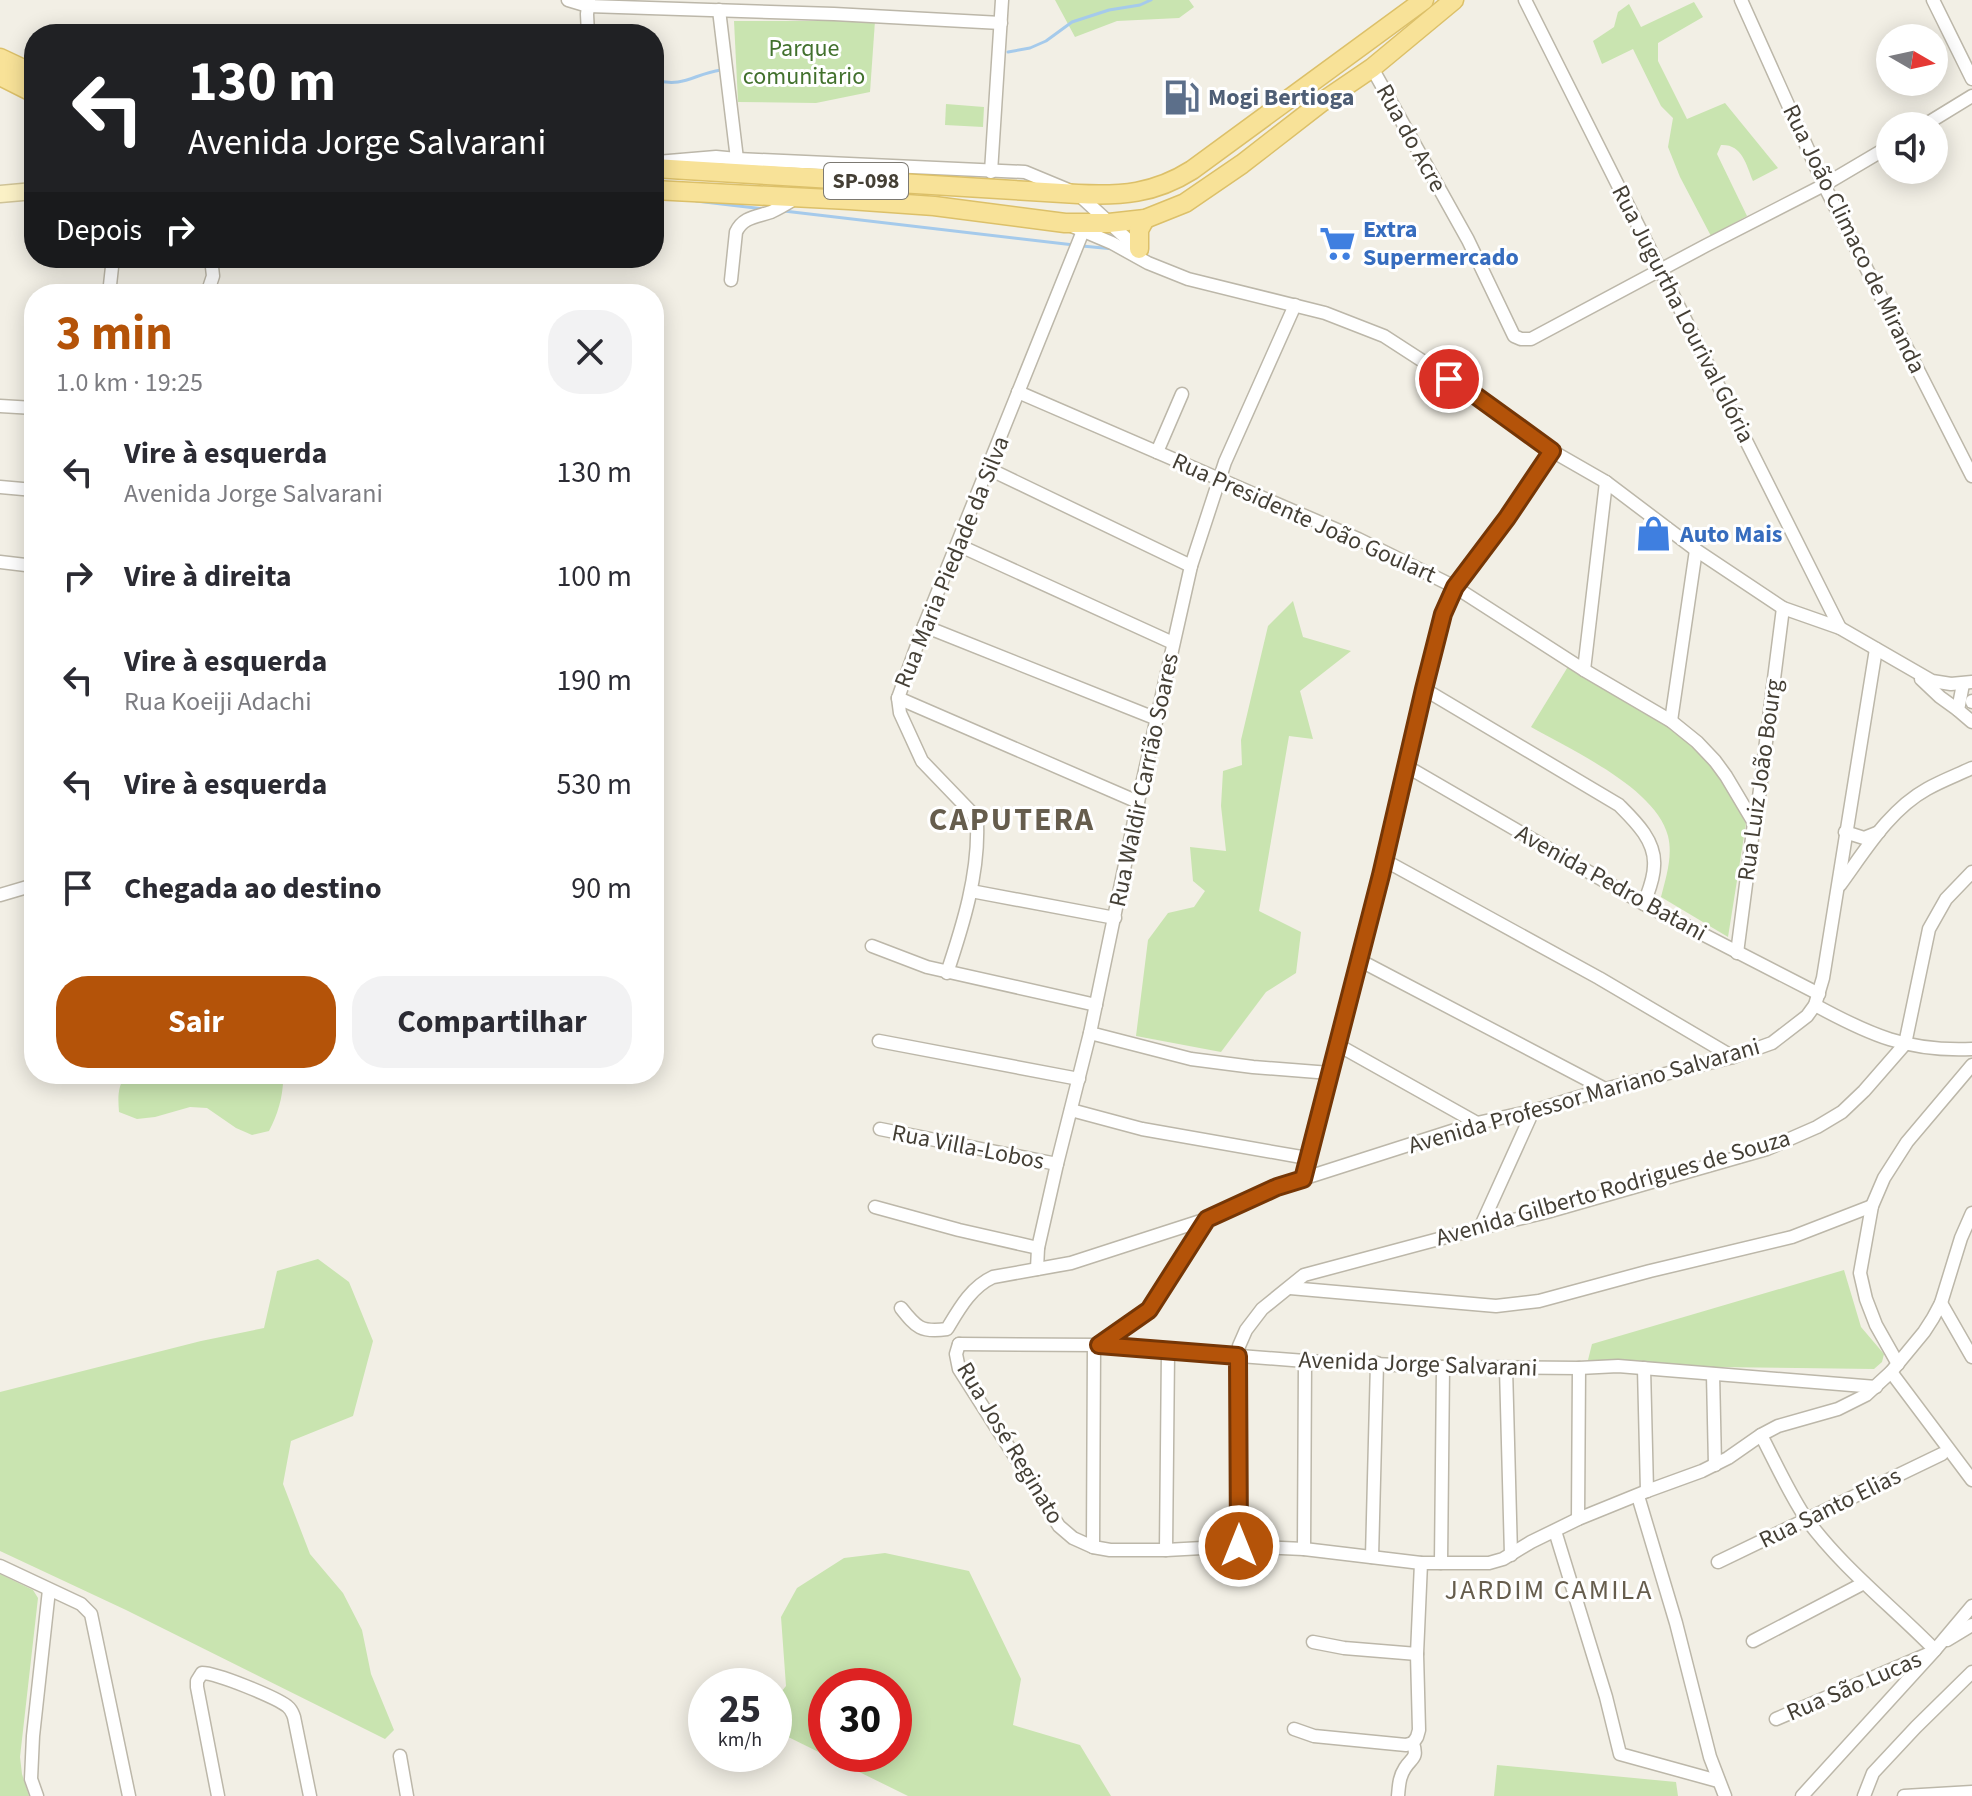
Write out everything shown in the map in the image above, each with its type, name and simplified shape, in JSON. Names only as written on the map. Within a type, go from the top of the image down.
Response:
[{"type":"main road","name":"SP-098","points":[[664,191],[934,206],[1074,227],[1145,219],[1185,203],[1242,164],[1372,68],[1454,0]]},
{"type":"main road","name":"SP-098","points":[[664,166],[1078,194],[1138,192],[1173,182],[1238,137],[1414,3]]},
{"type":"main road","points":[[0,58],[24,69]]},
{"type":"main road","points":[[0,76],[24,88]]},
{"type":"main road","points":[[1238,137],[1247,138],[1250,144],[1242,164]]},
{"type":"main road","points":[[1144,256],[1139,230],[1145,219]]},
{"type":"street","points":[[568,0],[719,10],[784,6],[1001,23]]},
{"type":"street","points":[[991,172],[1002,0]]},
{"type":"street","name":"Rua Jugurtha Lourival Glória","points":[[1525,0],[1840,628]]},
{"type":"street","name":"Rua João Climaco de Miranda","points":[[1741,0],[1824,185],[1972,476]]},
{"type":"street","points":[[1933,0],[1972,79]]},
{"type":"street","points":[[588,24],[589,3]]},
{"type":"street","points":[[719,10],[737,159]]},
{"type":"street","name":"Rua do Acre","points":[[1372,68],[1468,240],[1514,336],[1531,339],[1661,270]]},
{"type":"street","points":[[1946,112],[1972,96]]},
{"type":"street","points":[[1661,270],[1824,185],[1876,154]]},
{"type":"street","points":[[664,164],[716,157],[1025,172],[1078,194],[1144,256]]},
{"type":"street","points":[[0,194],[24,192]]},
{"type":"street","points":[[731,280],[738,227],[749,218],[772,211],[796,198]]},
{"type":"street","points":[[1074,227],[1144,256],[1188,279],[1295,305],[1384,336],[1472,393],[1552,451],[1606,482],[1696,550],[1783,608],[1840,628],[1937,682],[1967,683],[1958,710]]},
{"type":"street","name":"Rua Maria Piedade da Silva","points":[[947,973],[971,891],[977,824],[972,813],[922,761],[900,713],[898,698],[1018,392],[1074,227]]},
{"type":"street","name":"Rua Waldir Carrião Soares","points":[[1037,1269],[1038,1248],[1090,1033],[1191,566],[1225,462],[1295,305]]},
{"type":"street","name":"Rua Presidente João Goulart","points":[[1018,392],[1358,539],[1455,587],[1584,670],[1671,721],[1715,761],[1754,823]]},
{"type":"street","points":[[1157,452],[1182,394]]},
{"type":"street","points":[[0,406],[24,407]]},
{"type":"street","points":[[1303,1179],[1443,614],[1455,587],[1552,451]]},
{"type":"street","points":[[989,469],[1191,566]]},
{"type":"street","points":[[1584,670],[1606,482]]},
{"type":"street","points":[[0,487],[24,489]]},
{"type":"street","points":[[958,545],[1173,643]]},
{"type":"street","points":[[1671,721],[1696,550]]},
{"type":"street","points":[[0,562],[24,565]]},
{"type":"street","name":"Rua Luiz João Bourg","points":[[1737,953],[1783,608]]},
{"type":"street","points":[[924,626],[1157,719]]},
{"type":"street","points":[[1817,1000],[1876,649]]},
{"type":"street","points":[[1914,671],[1972,722]]},
{"type":"street","points":[[1424,689],[1619,805],[1644,832],[1655,862],[1644,904]]},
{"type":"street","points":[[898,698],[1138,802]]},
{"type":"street","name":"Avenida Pedro Batani","points":[[1406,766],[1644,904],[1737,953],[1871,1034],[1931,1048],[1972,1049]]},
{"type":"street","points":[[1837,889],[1893,815],[1926,789],[1972,768]]},
{"type":"street","points":[[1845,832],[1864,838],[1879,832]]},
{"type":"street","points":[[1384,860],[1599,978],[1733,1057]]},
{"type":"street","name":"Avenida Gilberto Rodrigues de Souza","points":[[1238,1356],[1246,1330],[1262,1309],[1306,1274],[1547,1212],[1767,1149],[1842,1112],[1905,1044],[1929,929],[1946,899],[1972,872]]},
{"type":"street","points":[[0,895],[24,888]]},
{"type":"street","points":[[971,891],[1115,918]]},
{"type":"street","points":[[872,946],[947,973],[1096,1005]]},
{"type":"street","points":[[1359,960],[1605,1089]]},
{"type":"street","name":"Avenida Professor Mariano Salvarani","points":[[947,1329],[965,1300],[984,1281],[993,1277],[1071,1263],[1207,1219],[1277,1187],[1477,1123],[1733,1057],[1772,1043],[1807,1016],[1817,1000]]},
{"type":"street","points":[[1090,1033],[1191,1059],[1330,1073]]},
{"type":"street","points":[[879,1041],[1079,1079]]},
{"type":"street","points":[[1338,1045],[1477,1123]]},
{"type":"street","points":[[1972,1065],[1907,1142],[1884,1178],[1872,1206],[1860,1273],[1866,1299],[1894,1368],[1972,1480]]},
{"type":"street","points":[[1071,1110],[1142,1129],[1307,1158]]},
{"type":"street","points":[[1480,1228],[1533,1111]]},
{"type":"street","name":"Rua Villa-Lobos","points":[[880,1129],[1057,1164]]},
{"type":"street","points":[[1290,1288],[1513,1305],[1570,1294],[1792,1237],[1872,1206]]},
{"type":"street","points":[[875,1207],[1038,1248]]},
{"type":"street","name":"Rua José Reginato","points":[[959,1344],[956,1354],[959,1369],[1059,1526],[1073,1538],[1093,1547],[1166,1550],[1239,1546],[1304,1549],[1421,1563],[1489,1563],[1511,1555],[1578,1519],[1715,1465],[1761,1435],[1787,1423],[1852,1403],[1876,1387],[1924,1332],[1941,1303],[1972,1213]]},
{"type":"street","points":[[1093,1547],[1096,1345],[1149,1310],[1207,1219]]},
{"type":"street","points":[[1941,1303],[1972,1357]]},
{"type":"street","points":[[901,1308],[920,1328],[933,1331],[947,1329],[959,1344]]},
{"type":"street","name":"Avenida Jorge Salvarani","points":[[959,1344],[1096,1345],[1305,1361],[1443,1367],[1618,1366],[1876,1387]]},
{"type":"street","points":[[1166,1550],[1168,1351]]},
{"type":"street","points":[[1238,1356],[1239,1546]]},
{"type":"street","points":[[1304,1549],[1305,1361]]},
{"type":"street","points":[[1372,1557],[1377,1363]]},
{"type":"street","points":[[1441,1563],[1443,1367]]},
{"type":"street","points":[[1506,1368],[1511,1555]]},
{"type":"street","points":[[1578,1519],[1579,1368]]},
{"type":"street","points":[[1644,1368],[1643,1494],[1710,1757],[1725,1796]]},
{"type":"street","points":[[1713,1374],[1715,1465]]},
{"type":"street","points":[[1761,1435],[1806,1519],[1864,1583],[1935,1649]]},
{"type":"street","name":"Rua Santo Elias","points":[[1718,1562],[1942,1454]]},
{"type":"street","points":[[1555,1531],[1606,1697],[1620,1754],[1718,1781]]},
{"type":"street","points":[[1398,1796],[1400,1780],[1406,1766],[1414,1758],[1413,1743],[1419,1730],[1417,1654],[1421,1563]]},
{"type":"street","points":[[0,1566],[89,1609],[129,1796]]},
{"type":"street","points":[[1753,1641],[1864,1583]]},
{"type":"street","points":[[37,1796],[31,1779],[33,1736],[49,1590]]},
{"type":"street","points":[[1802,1796],[1972,1606]]},
{"type":"street","points":[[1935,1649],[1972,1625]]},
{"type":"street","points":[[1313,1642],[1344,1648],[1417,1654]]},
{"type":"street","name":"Rua São Lucas","points":[[1776,1719],[1935,1649]]},
{"type":"street","points":[[1864,1796],[1873,1773],[1972,1672]]},
{"type":"street","points":[[218,1796],[197,1687],[202,1673],[227,1679],[289,1708],[294,1717],[310,1796]]},
{"type":"street","points":[[1294,1729],[1314,1736],[1406,1745],[1413,1743]]},
{"type":"street","points":[[400,1756],[407,1796]]},
{"type":"street","points":[[1904,1796],[1972,1792]]},
{"type":"green space","points":[[1055,0],[1189,0],[1194,7],[1179,18],[1117,21],[1075,37]]},
{"type":"green space","points":[[1694,2],[1703,17],[1658,43],[1658,61],[1687,119],[1725,103],[1778,168],[1753,181],[1739,151],[1721,145],[1717,154],[1747,216],[1711,236],[1668,147],[1673,118],[1661,106],[1633,49],[1602,64],[1593,41],[1614,27],[1618,12],[1629,4],[1641,27]]},
{"type":"green space","name":"Parque comunitario","points":[[734,21],[875,21],[870,92],[816,103],[738,102]]},
{"type":"green space","points":[[946,104],[984,107],[983,127],[945,125]]},
{"type":"green space","points":[[1293,601],[1303,637],[1351,651],[1300,691],[1313,739],[1289,736],[1259,911],[1301,932],[1296,973],[1266,992],[1221,1052],[1136,1036],[1148,940],[1168,913],[1194,907],[1205,891],[1193,881],[1190,847],[1226,851],[1221,806],[1223,771],[1242,765],[1241,740],[1268,626]]},
{"type":"green space","points":[[1569,665],[1658,718],[1720,772],[1746,824],[1728,937],[1661,897],[1670,851],[1668,836],[1660,818],[1647,802],[1610,772],[1531,727]]},
{"type":"green space","points":[[121,1084],[283,1084],[280,1104],[269,1131],[252,1135],[207,1108],[190,1107],[137,1119],[119,1112]]},
{"type":"green space","points":[[318,1259],[349,1282],[373,1341],[353,1416],[291,1441],[283,1484],[310,1554],[343,1593],[362,1630],[371,1674],[394,1730],[385,1739],[0,1551],[0,1392],[264,1328],[277,1271]]},
{"type":"green space","points":[[1844,1270],[1861,1327],[1884,1354],[1882,1362],[1874,1369],[1714,1367],[1588,1360],[1592,1344]]},
{"type":"green space","points":[[885,1553],[969,1571],[1021,1679],[1013,1725],[1080,1745],[1111,1796],[908,1796],[859,1772],[912,1772],[912,1668],[808,1668],[808,1747],[792,1739],[792,1668],[785,1668],[781,1617],[797,1588],[844,1558]]},
{"type":"green space","points":[[0,1574],[33,1590],[38,1598],[20,1757],[29,1796],[0,1796]]},
{"type":"green space","points":[[1497,1765],[1676,1782],[1678,1796],[1494,1796]]},
{"type":"waterway","points":[[1008,52],[1046,41],[1072,22],[1151,0]]},
{"type":"waterway","points":[[664,82],[681,81],[721,70]]},
{"type":"waterway","points":[[696,201],[764,209]]},
{"type":"waterway","points":[[784,211],[1074,245]]},
{"type":"waterway","points":[[1082,246],[1114,249]]},
{"type":"place","name":"Mogi Bertioga","points":[[1182,97]]},
{"type":"place","name":"Extra Supermercado","points":[[1337,243]]},
{"type":"place","name":"Auto Mais","points":[[1654,534]]},
{"type":"district","name":"CAPUTERA","points":[[1012,820]]},
{"type":"district","name":"JARDIM CAMILA","points":[[1549,1590]]},
{"type":"route","points":[[1239,1546],[1238,1356],[1099,1345],[1149,1310],[1207,1219],[1277,1187],[1303,1179],[1381,875],[1443,614],[1455,587],[1552,451],[1449,379]]}]
